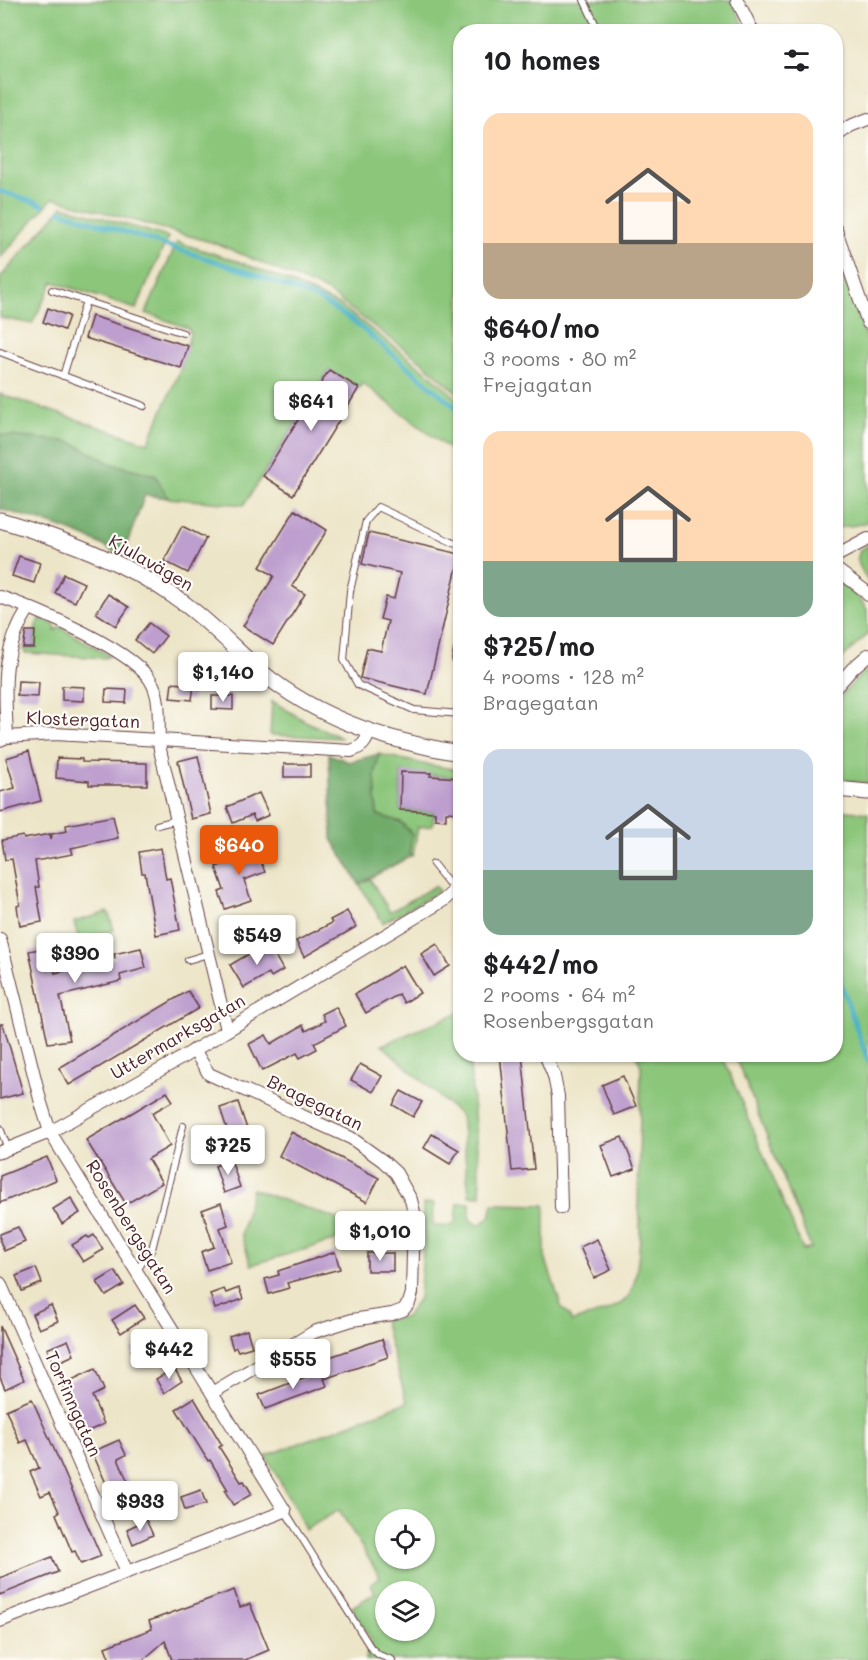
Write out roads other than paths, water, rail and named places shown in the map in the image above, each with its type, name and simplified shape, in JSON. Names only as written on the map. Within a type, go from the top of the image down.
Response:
[{"type":"street","points":[[737,0],[749,24]]},
{"type":"street","points":[[843,131],[868,119]]},
{"type":"street","points":[[843,250],[868,323]]},
{"type":"street","name":"Kjulavägen","points":[[0,520],[45,533],[95,552],[144,577],[180,600],[258,669],[303,701],[342,720],[370,730],[453,752]]},
{"type":"street","points":[[843,552],[868,539]]},
{"type":"street","points":[[843,574],[868,595]]},
{"type":"street","points":[[0,597],[61,621],[97,639],[146,674],[152,682],[156,696],[159,740],[227,1030]]},
{"type":"street","points":[[4,739],[4,689],[9,645],[29,608]]},
{"type":"street","points":[[843,679],[868,656]]},
{"type":"street","name":"Klostergatan","points":[[4,739],[55,734],[351,751],[365,744],[370,730]]},
{"type":"street","points":[[843,790],[868,792]]},
{"type":"street","name":"Uttermarksgatan","points":[[4,1151],[50,1131],[194,1050],[444,900],[453,892]]},
{"type":"street","name":"Rosenbergsgatan","points":[[0,939],[50,1131],[285,1511]]},
{"type":"street","name":"Bragegatan","points":[[194,1050],[209,1074],[351,1138],[383,1161],[396,1173],[411,1200],[414,1212],[412,1293],[410,1303],[403,1310],[392,1314],[352,1320],[314,1332],[212,1393]]},
{"type":"street","points":[[548,1062],[558,1096],[561,1208]]},
{"type":"street","name":"Torfinngatan","points":[[0,1283],[127,1572]]},
{"type":"street","points":[[0,1621],[285,1511]]},
{"type":"lane","points":[[584,0],[595,24]]},
{"type":"lane","points":[[52,290],[183,333]]},
{"type":"lane","points":[[63,376],[86,301]]},
{"type":"lane","points":[[0,352],[144,406]]},
{"type":"lane","points":[[453,543],[378,507],[366,520],[350,591],[344,660],[358,685],[414,710],[453,713]]},
{"type":"lane","points":[[157,825],[177,820]]},
{"type":"lane","points":[[433,864],[453,883]]},
{"type":"lane","points":[[188,960],[208,954]]},
{"type":"lane","points":[[137,1270],[152,1249],[183,1126]]},
{"type":"lane","points":[[0,1128],[4,1151]]},
{"type":"lane","points":[[285,1511],[371,1648],[379,1655],[392,1660]]},
{"type":"waterway","points":[[0,191],[43,205]]},
{"type":"waterway","points":[[60,211],[251,273],[318,299],[352,320],[453,405]]},
{"type":"waterway","points":[[843,989],[868,1061]]}]
